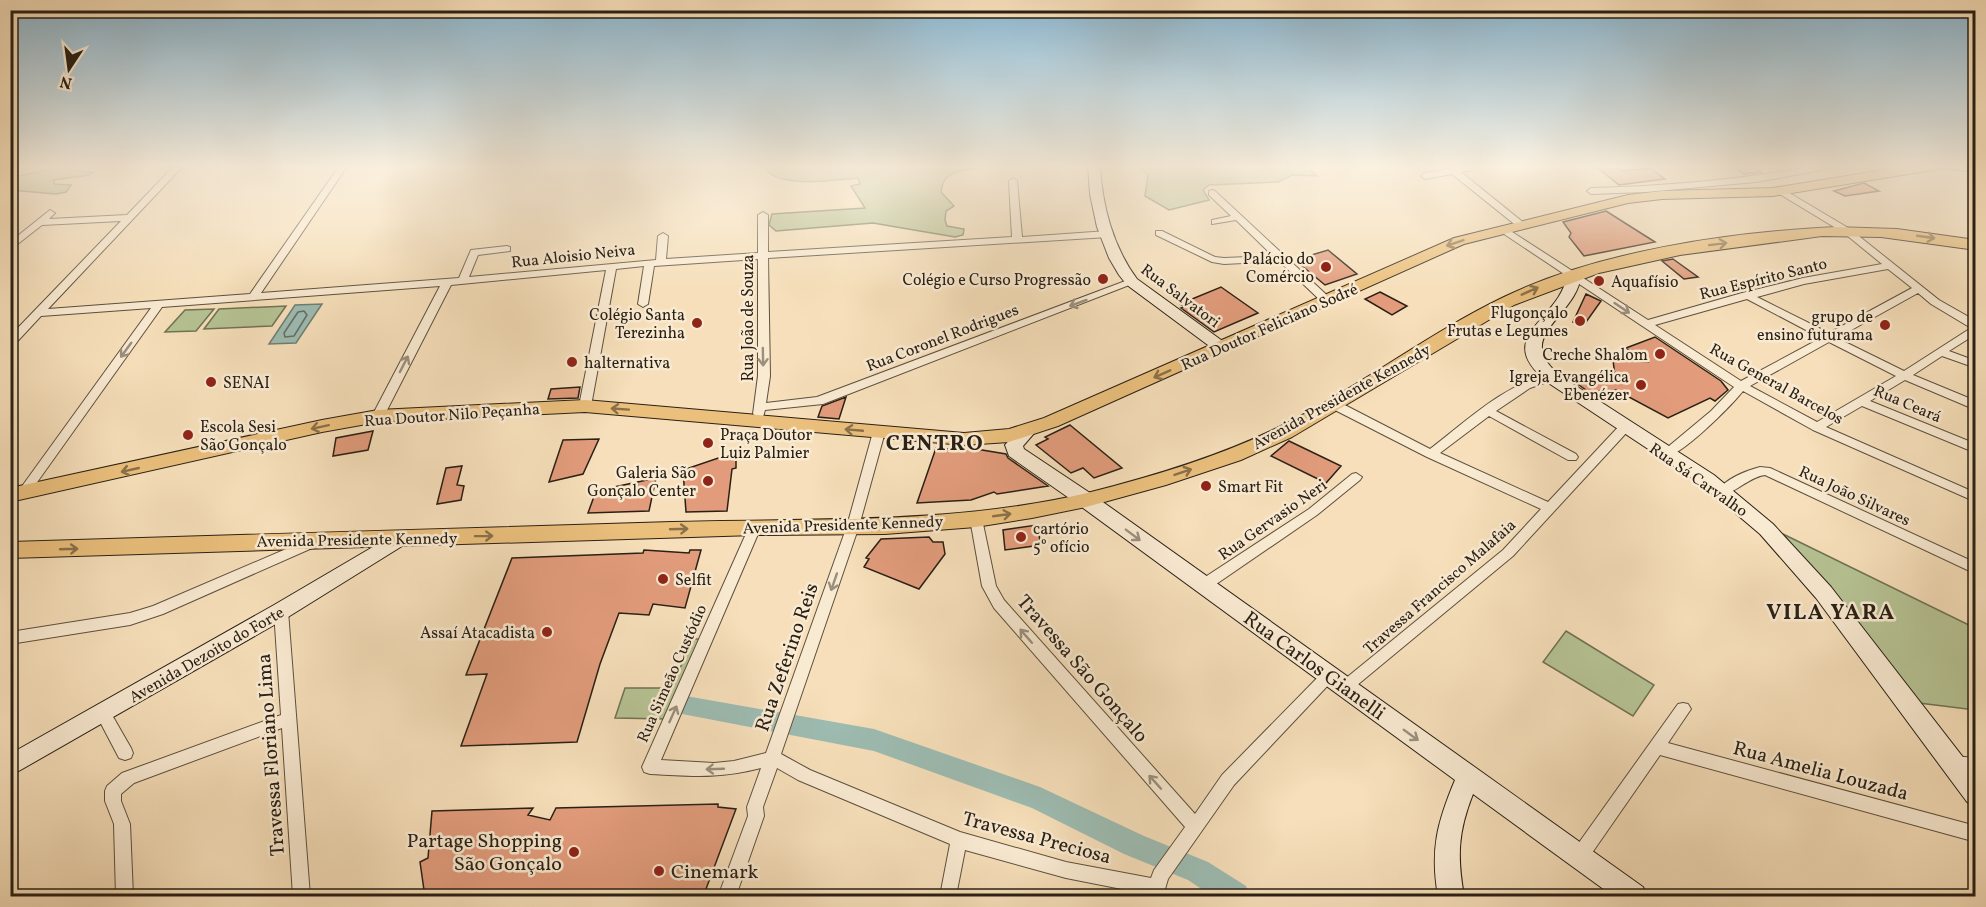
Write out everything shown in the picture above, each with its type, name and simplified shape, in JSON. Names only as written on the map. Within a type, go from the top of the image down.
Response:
[{"type":"main road","name":"Rua Salvatori","points":[[1100,207],[1119,263],[1132,282],[1222,348]]},
{"type":"main road","name":"Rua Doutor Feliciano Sodré","points":[[759,414],[879,432],[977,440],[1027,431],[1222,348],[1459,241],[1591,207]]},
{"type":"main road","name":"Avenida Presidente Kennedy","points":[[10,550],[755,527],[927,524],[976,519],[1086,500],[1166,478],[1234,455],[1285,432],[1508,301],[1574,275],[1631,258],[1676,249],[1774,236],[1847,231],[1916,236],[1976,245]]},
{"type":"main road","name":"Rua Sá Carvalho","points":[[1574,275],[1572,292],[1542,326],[1533,340],[1532,349],[1541,367],[1625,428],[1723,492],[1778,542],[1829,599],[1976,794]]},
{"type":"main road","name":"Rua Doutor Nilo Peçanha","points":[[17,494],[322,426],[378,416],[585,406],[759,414]]},
{"type":"main road","name":"Rua Carlos Gianelli","points":[[1027,431],[1014,445],[1015,452],[1086,500],[1634,897]]},
{"type":"main road","name":"Avenida Dezoito do Forte","points":[[11,765],[281,611],[400,538]]},
{"type":"main road","points":[[1451,897],[1444,845],[1447,828],[1468,777]]},
{"type":"street","points":[[10,343],[139,207]]},
{"type":"street","points":[[254,296],[315,207]]},
{"type":"street","points":[[1015,207],[1017,239]]},
{"type":"street","points":[[1227,207],[1326,301]]},
{"type":"street","points":[[1499,207],[1521,225]]},
{"type":"street","points":[[1808,207],[1847,231],[1918,290],[1976,327],[1904,376],[1817,427]]},
{"type":"street","points":[[10,247],[50,213]]},
{"type":"street","name":"Rua João de Souza","points":[[759,414],[764,376],[763,215]]},
{"type":"street","points":[[1215,222],[1237,217]]},
{"type":"street","points":[[39,222],[129,218]]},
{"type":"street","points":[[1503,230],[1574,275]]},
{"type":"street","points":[[1159,233],[1212,259],[1281,258]]},
{"type":"street","name":"Rua Aloisio Neiva","points":[[41,313],[447,282],[655,262],[1108,234]]},
{"type":"street","points":[[643,304],[663,236]]},
{"type":"street","points":[[10,237],[22,237]]},
{"type":"street","points":[[463,280],[474,252],[507,249]]},
{"type":"street","points":[[585,406],[612,266]]},
{"type":"street","name":"Rua Espírito Santo","points":[[1645,324],[1803,281],[1889,266]]},
{"type":"street","name":"Rua General Barcelos","points":[[1574,275],[1741,386],[1817,427],[1976,498]]},
{"type":"street","points":[[378,416],[447,282]]},
{"type":"street","name":"Rua Coronel Rodrigues","points":[[759,414],[819,401],[1132,282]]},
{"type":"street","points":[[1667,454],[1728,404],[1741,386],[1918,290]]},
{"type":"street","points":[[1746,295],[1904,376],[1976,406]]},
{"type":"street","points":[[17,494],[160,303]]},
{"type":"street","points":[[1941,352],[1976,365]]},
{"type":"street","points":[[1431,454],[1522,386],[1537,379],[1552,376]]},
{"type":"street","name":"Rua Ceará","points":[[1861,401],[1976,449]]},
{"type":"street","points":[[1333,404],[1431,454],[1551,508]]},
{"type":"street","points":[[1488,411],[1572,457]]},
{"type":"street","name":"Travessa Francisco Malafaia","points":[[1337,681],[1508,553],[1625,428]]},
{"type":"street","name":"Rua Zeferino Reis","points":[[728,894],[756,816],[755,807],[853,526],[879,432]]},
{"type":"street","name":"Rua João Silvares","points":[[1723,492],[1748,474],[1766,471],[1976,569]]},
{"type":"street","name":"Rua Gervasio Neri","points":[[1204,585],[1313,512],[1356,477]]},
{"type":"street","name":"Travessa São Gonçalo","points":[[976,519],[989,586],[999,604],[1190,832]]},
{"type":"street","name":"Rua Simeão Custódio","points":[[755,527],[650,767],[714,770],[734,768],[772,758]]},
{"type":"street","points":[[10,638],[130,619],[158,610],[320,540]]},
{"type":"street","name":"Travessa Floriano Lima","points":[[281,611],[302,897]]},
{"type":"street","name":"Travessa Preciosa","points":[[772,758],[804,775],[959,840],[1066,870],[1157,887],[1190,832],[1228,780],[1337,681]]},
{"type":"street","points":[[1579,857],[1683,709]]},
{"type":"street","points":[[103,713],[125,753]]},
{"type":"street","points":[[124,897],[122,824],[113,801],[113,791],[118,785],[128,778],[288,719]]},
{"type":"street","name":"Rua Amelia Louzada","points":[[1656,747],[1976,834]]},
{"type":"street","points":[[1953,763],[1976,765]]},
{"type":"street","points":[[948,897],[959,840]]},
{"type":"green space","points":[[952,207],[946,211],[947,226],[964,229],[963,235],[955,237],[873,223],[776,231],[769,225],[772,214],[865,208]]},
{"type":"green space","points":[[286,306],[272,326],[204,329],[219,309]]},
{"type":"green space","points":[[214,309],[196,331],[165,332],[185,310]]},
{"type":"green space","points":[[1783,534],[1975,628],[1975,710],[1919,703]]},
{"type":"green space","points":[[1566,631],[1654,685],[1633,716],[1543,662]]},
{"type":"green space","points":[[693,639],[701,639],[667,719],[615,718],[625,688],[671,688]]},
{"type":"water","points":[[322,304],[296,343],[269,344],[295,305]]},
{"type":"building","points":[[1606,211],[1655,242],[1584,256],[1569,237],[1571,233],[1563,222]]},
{"type":"building","name":"Palácio do Comércio","points":[[1328,250],[1357,274],[1325,285],[1295,260]]},
{"type":"building","points":[[1673,259],[1698,277],[1684,279],[1662,261]]},
{"type":"building","points":[[1221,287],[1258,313],[1214,332],[1181,308],[1184,307],[1180,304]]},
{"type":"building","points":[[1380,292],[1407,306],[1392,315],[1365,299]]},
{"type":"building","points":[[1586,294],[1601,301],[1584,325],[1573,322]]},
{"type":"building","points":[[1655,337],[1721,381],[1728,390],[1715,401],[1710,398],[1668,418],[1616,390],[1589,392],[1576,383],[1615,376],[1613,360],[1647,362],[1626,348]]},
{"type":"building","points":[[580,387],[578,398],[548,399],[551,389]]},
{"type":"building","points":[[846,397],[839,419],[818,417],[822,406]]},
{"type":"building","points":[[1070,425],[1122,468],[1094,478],[1083,468],[1071,473],[1036,445],[1048,439],[1045,437]]},
{"type":"building","points":[[373,431],[368,450],[333,456],[336,438]]},
{"type":"building","points":[[599,439],[583,474],[549,482],[563,440]]},
{"type":"building","points":[[1289,441],[1341,466],[1326,483],[1271,456]]},
{"type":"building","points":[[964,447],[1006,454],[1008,458],[1048,486],[997,494],[994,492],[971,500],[917,503],[936,448],[963,450]]},
{"type":"building","name":"Galeria São Gonçalo Center","points":[[736,452],[736,468],[732,469],[727,511],[686,512],[683,470]]},
{"type":"building","points":[[462,466],[457,485],[464,486],[461,500],[437,504],[446,468]]},
{"type":"building","points":[[656,478],[649,511],[588,513],[596,491]]},
{"type":"building","name":"cartório 5° ofício","points":[[1037,525],[1041,545],[1005,550],[1003,530]]},
{"type":"building","points":[[929,537],[933,542],[943,542],[945,554],[919,589],[864,567],[869,559],[866,558],[881,539]]},
{"type":"building","name":"Assaí Atacadista","points":[[644,550],[689,553],[690,550],[701,550],[685,608],[653,604],[649,615],[619,613],[600,664],[577,742],[461,746],[487,674],[466,675],[512,558],[643,553]]},
{"type":"building","name":"Partage Shopping São Gonçalo","points":[[718,804],[718,807],[736,809],[703,897],[425,897],[420,862],[428,858],[432,811],[533,808],[528,815],[550,820],[556,808]]},
{"type":"waterway","points":[[686,706],[874,740],[1040,799],[1134,845],[1198,871],[1236,896]]},
{"type":"waterway","points":[[1195,881],[1204,875]]},
{"type":"place","name":"Palácio do Comércio","points":[[1326,267]]},
{"type":"place","name":"Colégio e Curso Progressão","points":[[1103,279]]},
{"type":"place","name":"Aquafísio","points":[[1599,281]]},
{"type":"place","name":"Flugonçalo Frutas e Legumes","points":[[1580,321]]},
{"type":"place","name":"Colégio Santa Terezinha","points":[[697,323]]},
{"type":"place","name":"grupo de ensino futurama","points":[[1885,325]]},
{"type":"place","name":"Creche Shalom","points":[[1660,354]]},
{"type":"place","name":"halternativa","points":[[572,362]]},
{"type":"place","name":"SENAI","points":[[211,382]]},
{"type":"place","name":"Igreja Evangélica Ebenézer","points":[[1641,385]]},
{"type":"place","name":"Escola Sesi São Gonçalo","points":[[188,435]]},
{"type":"place","name":"Praça Doutor Luiz Palmier","points":[[708,443]]},
{"type":"place","name":"Galeria São Gonçalo Center","points":[[708,481]]},
{"type":"place","name":"Smart Fit","points":[[1206,486]]},
{"type":"place","name":"cartório 5° ofício","points":[[1021,537]]},
{"type":"place","name":"Selfit","points":[[663,579]]},
{"type":"place","name":"Assaí Atacadista","points":[[547,632]]},
{"type":"place","name":"Partage Shopping São Gonçalo","points":[[574,852]]},
{"type":"place","name":"Cinemark","points":[[659,871]]},
{"type":"district","name":"CENTRO","points":[[935,442]]},
{"type":"district","name":"VILA YARA","points":[[1831,611]]}]
